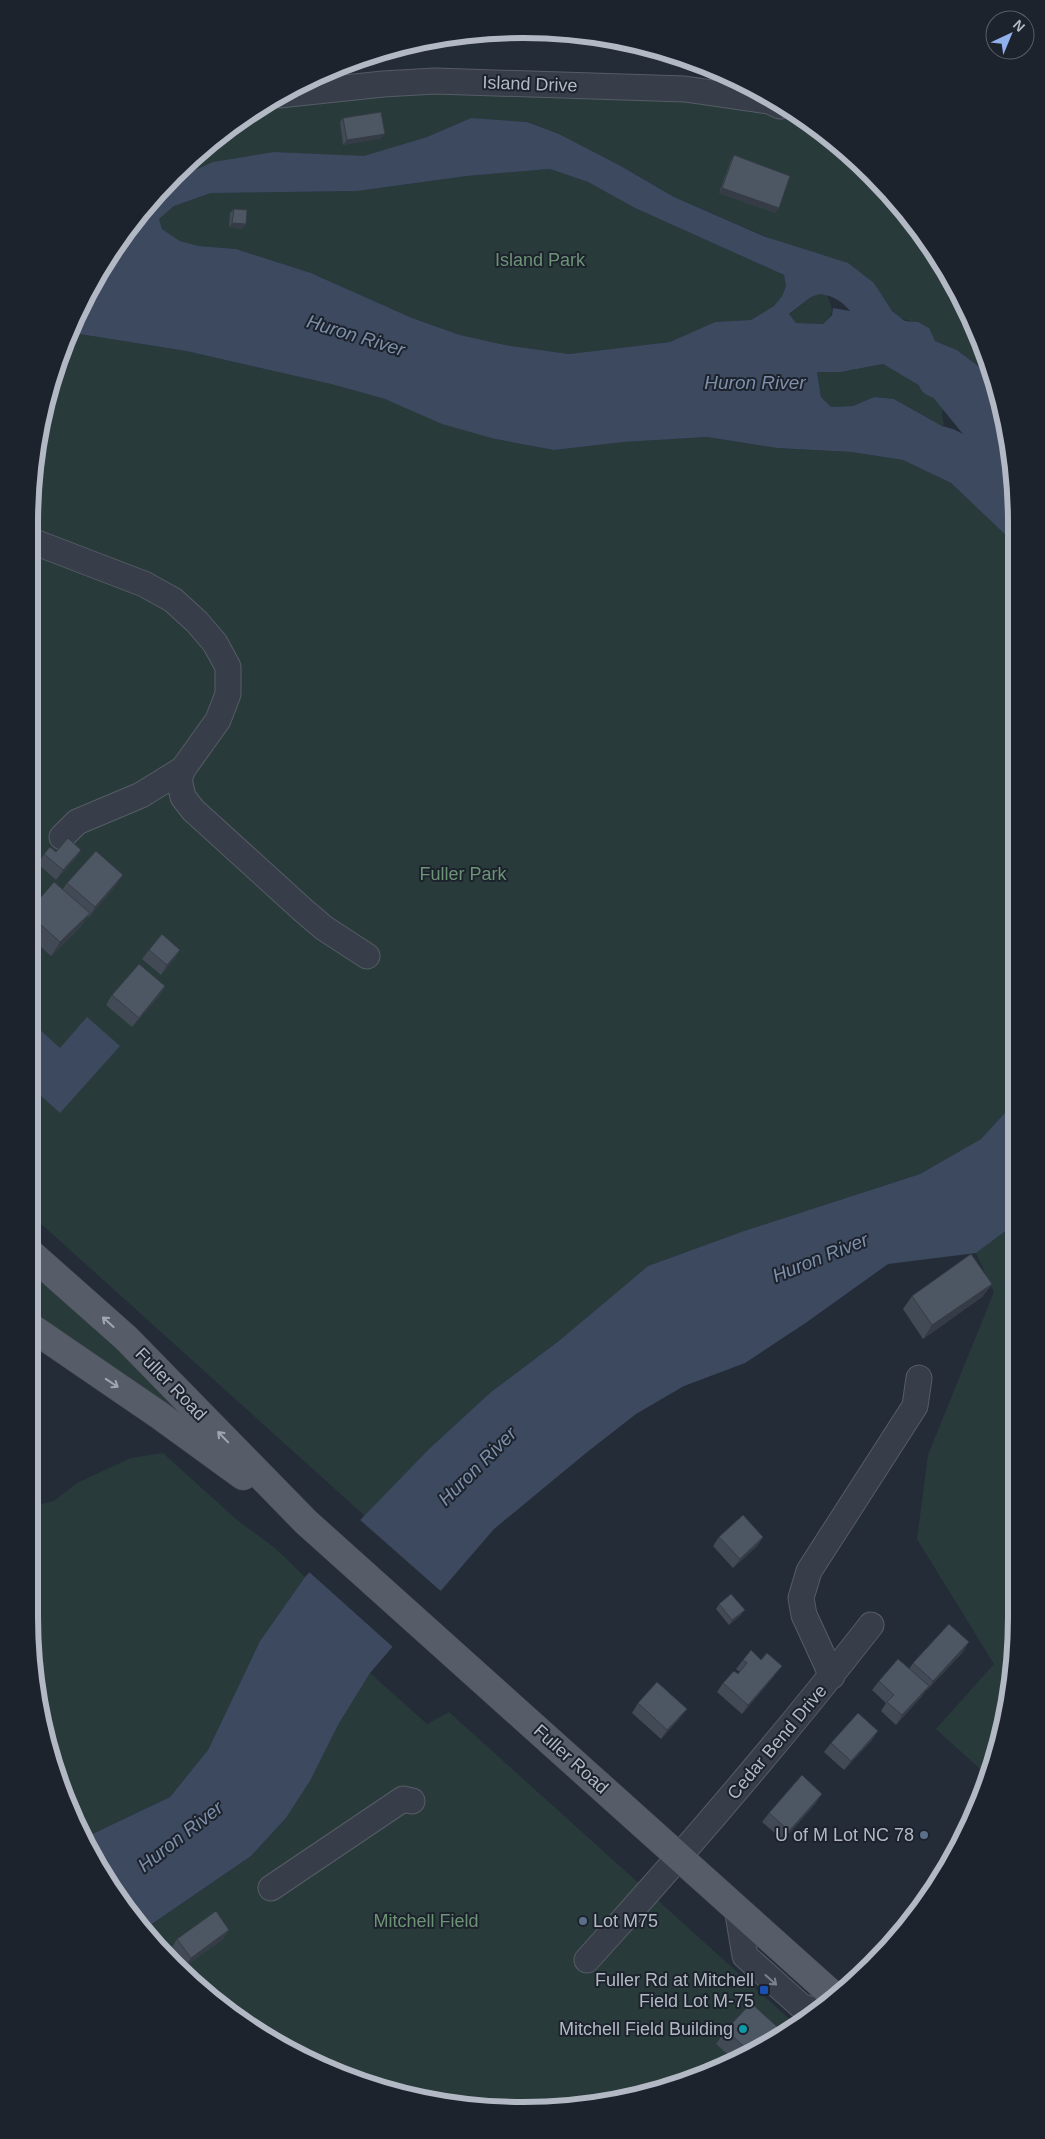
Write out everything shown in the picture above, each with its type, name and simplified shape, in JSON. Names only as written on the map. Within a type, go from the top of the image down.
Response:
[{"type":"main road","name":"Fuller Road","points":[[38,1260],[126,1338],[306,1522],[829,1992]]},
{"type":"main road","name":"Fuller Road","points":[[38,1332],[159,1415],[306,1522]]},
{"type":"street","name":"Island Drive","points":[[298,93],[383,84],[436,81],[685,89],[761,100]]},
{"type":"street","points":[[38,543],[144,584],[166,596],[197,622],[215,643],[228,667],[228,694],[218,720],[183,769],[179,785],[183,797],[193,810],[311,917],[367,956]]},
{"type":"street","points":[[62,837],[77,822],[141,794],[183,769]]},
{"type":"street","points":[[832,1676],[804,1616],[801,1598],[809,1571],[915,1406],[919,1378]]},
{"type":"street","name":"Cedar Bend Drive","points":[[587,1960],[680,1857],[832,1676],[871,1625]]},
{"type":"street","points":[[271,1888],[403,1799],[412,1801]]},
{"type":"street","points":[[737,1908],[745,1956],[801,2006],[808,2009]]},
{"type":"green space","points":[[713,76],[765,102],[792,119],[842,158],[865,180],[907,227],[943,280],[971,337],[983,370],[957,350],[935,341],[918,322],[909,321],[896,314],[891,310],[874,283],[674,197],[619,165],[559,134],[527,122],[471,118],[427,137],[364,157],[274,152],[181,179],[203,158],[253,119],[284,100],[297,98],[438,88],[709,100]]},
{"type":"green space","name":"Island Park","points":[[550,169],[588,182],[635,208],[784,275],[786,286],[782,296],[774,306],[751,320],[715,322],[670,342],[569,354],[505,345],[460,335],[412,318],[311,273],[236,249],[199,246],[180,241],[162,229],[159,219],[174,206],[211,193],[357,191],[467,176]]},
{"type":"green space","points":[[820,294],[827,295],[832,308],[831,314],[824,324],[796,323],[789,315],[811,297]]},
{"type":"green space","name":"Fuller Park","points":[[76,333],[186,351],[331,384],[385,399],[495,439],[554,450],[624,442],[707,437],[777,448],[851,452],[903,460],[951,483],[1008,537],[1008,1110],[981,1139],[920,1174],[744,1231],[648,1266],[560,1340],[491,1392],[429,1449],[365,1516],[38,1221],[39,491],[42,459],[54,397]]},
{"type":"green space","points":[[883,364],[945,401],[942,414],[944,425],[942,426],[894,399],[874,397],[853,406],[831,407],[821,397],[817,372],[841,372]]},
{"type":"green space","points":[[1008,1229],[1008,1616],[1003,1680],[998,1711],[982,1771],[936,1729],[994,1664],[917,1539],[928,1455],[994,1292],[976,1253]]},
{"type":"green space","points":[[38,1274],[252,1469],[38,1320]]},
{"type":"green space","points":[[163,1453],[237,1520],[275,1548],[305,1577],[260,1641],[208,1750],[170,1797],[90,1835],[74,1802],[63,1772],[54,1742],[42,1680],[38,1616],[38,1505],[54,1501],[77,1483],[131,1458]]},
{"type":"green space","name":"Mitchell Field","points":[[370,1673],[427,1724],[449,1712],[791,2021],[765,2037],[737,2051],[708,2065],[678,2076],[617,2092],[586,2097],[522,2102],[459,2097],[428,2092],[367,2076],[337,2065],[308,2051],[280,2037],[253,2020],[203,1981],[149,1926],[251,1856],[286,1818],[310,1781],[338,1725]]},
{"type":"water","name":"Huron River","points":[[471,118],[527,122],[559,134],[619,165],[674,197],[766,237],[848,263],[874,283],[892,311],[905,321],[918,322],[929,328],[935,341],[957,350],[983,370],[991,397],[1003,459],[1008,537],[951,483],[903,460],[851,452],[777,448],[707,437],[624,442],[554,450],[495,439],[442,424],[385,399],[331,384],[186,351],[76,333],[102,280],[119,253],[158,203],[186,174],[213,162],[274,152],[364,156],[427,137]],"holes":[[[550,169],[588,182],[635,208],[784,275],[786,286],[782,296],[774,306],[751,320],[715,322],[670,342],[569,354],[505,345],[460,335],[412,318],[311,273],[236,249],[199,246],[180,241],[162,229],[159,219],[174,206],[211,193],[357,191],[467,176]],[[820,294],[837,300],[850,311],[833,308],[832,315],[823,324],[796,323],[789,314],[811,297]],[[883,364],[979,421],[993,449],[953,429],[942,426],[894,399],[874,397],[853,406],[831,407],[821,397],[817,372],[841,372]]]},
{"type":"water","points":[[87,1017],[120,1046],[60,1113],[38,1093],[38,1028],[60,1048]]},
{"type":"water","name":"Huron River","points":[[1008,1110],[1008,1229],[976,1253],[888,1264],[807,1322],[745,1363],[684,1386],[636,1414],[586,1453],[494,1529],[370,1673],[338,1725],[310,1781],[286,1818],[251,1856],[149,1926],[119,1886],[90,1835],[170,1797],[208,1750],[260,1641],[305,1577],[429,1449],[491,1392],[560,1340],[648,1266],[744,1231],[920,1174],[981,1139]]},
{"type":"pier","points":[[359,1519],[443,1593],[395,1649],[308,1571]]},
{"type":"building","points":[[381,112],[385,134],[347,140],[343,118]]},
{"type":"building","points":[[734,155],[790,176],[779,208],[722,188]]},
{"type":"building","points":[[234,209],[247,210],[246,224],[232,223]]},
{"type":"building","points":[[68,838],[81,850],[63,870],[44,854],[50,847],[56,852]]},
{"type":"building","points":[[96,851],[123,875],[95,907],[67,883]]},
{"type":"building","points":[[54,882],[90,913],[60,942],[38,922],[38,901]]},
{"type":"building","points":[[162,934],[180,950],[167,965],[149,950]]},
{"type":"building","points":[[139,964],[165,986],[139,1018],[112,995]]},
{"type":"building","points":[[971,1254],[992,1284],[932,1325],[912,1296]]},
{"type":"building","points":[[743,1515],[763,1537],[740,1559],[719,1537]]},
{"type":"building","points":[[731,1594],[745,1610],[732,1620],[719,1604]]},
{"type":"building","points":[[949,1624],[969,1642],[933,1681],[913,1663]]},
{"type":"building","points":[[751,1650],[761,1660],[767,1653],[782,1666],[748,1705],[723,1683],[734,1671],[738,1674],[747,1663],[743,1660]]},
{"type":"building","points":[[898,1659],[929,1686],[902,1715],[887,1702],[894,1695],[879,1681]]},
{"type":"building","points":[[657,1682],[687,1709],[667,1730],[638,1703]]},
{"type":"building","points":[[858,1713],[878,1731],[851,1761],[831,1743]]},
{"type":"building","points":[[802,1775],[822,1794],[789,1831],[769,1813]]},
{"type":"building","points":[[216,1911],[229,1930],[191,1958],[177,1939]]},
{"type":"building","points":[[751,2003],[779,2028],[745,2047],[726,2030]]},
{"type":"waterway","name":"Huron River","points":[[935,380],[944,384],[1002,455]]},
{"type":"place","name":"U of M Lot NC 78","points":[[924,1835]]},
{"type":"place","name":"Lot M75","points":[[583,1921]]},
{"type":"place","name":"Fuller Rd at Mitchell Field Lot M-75","points":[[764,1990]]},
{"type":"place","name":"Mitchell Field Building","points":[[743,2029]]}]
